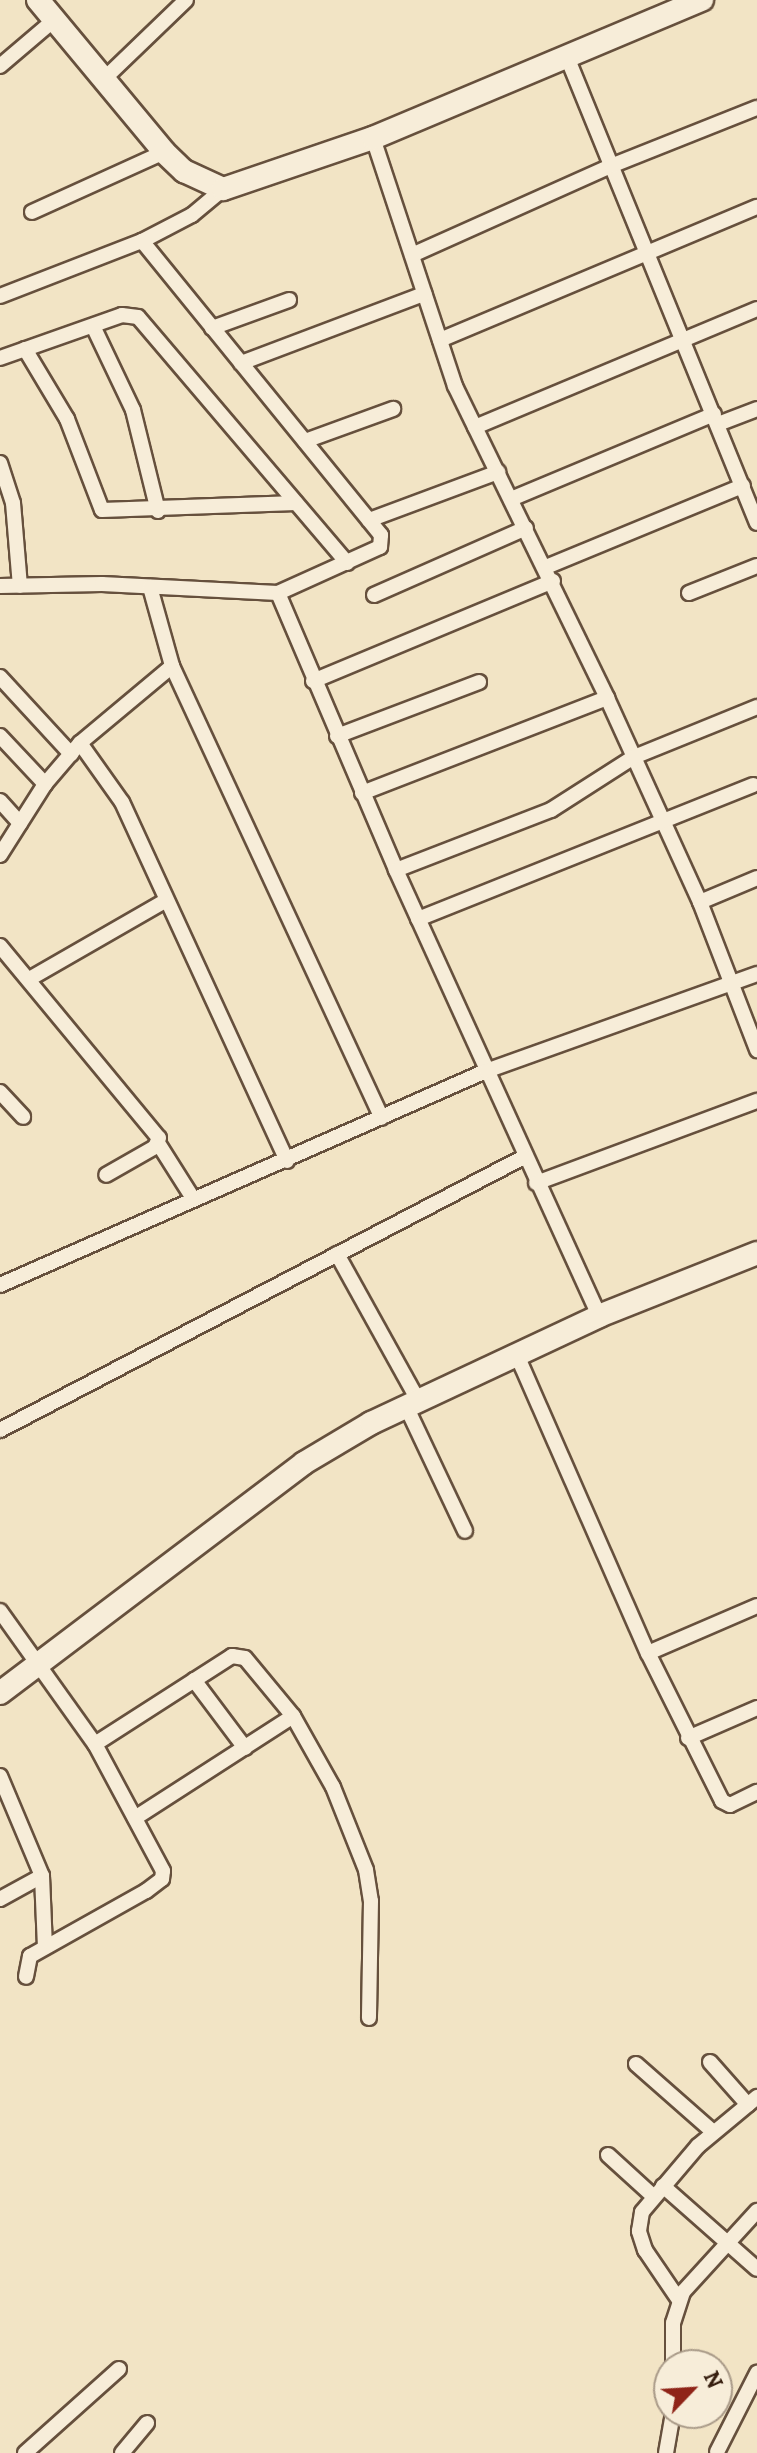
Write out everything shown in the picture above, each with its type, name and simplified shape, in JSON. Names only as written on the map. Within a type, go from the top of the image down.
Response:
[{"type":"street","points":[[38,0],[164,152],[184,171],[223,189]]},
{"type":"street","points":[[103,80],[186,0]]},
{"type":"street","points":[[0,296],[142,241],[192,215],[223,189],[373,138],[702,0]]},
{"type":"street","points":[[0,66],[54,20]]},
{"type":"street","points":[[567,57],[757,523]]},
{"type":"street","points":[[412,255],[611,166],[757,108]]},
{"type":"street","points":[[373,138],[440,340],[475,427],[549,574],[663,820],[700,902],[757,1050]]},
{"type":"street","points":[[32,212],[164,152]]},
{"type":"street","points":[[440,340],[757,207]]},
{"type":"street","points":[[0,586],[150,587],[278,593],[380,547],[381,535],[142,241]]},
{"type":"street","points":[[241,363],[424,294]]},
{"type":"street","points":[[212,328],[289,300]]},
{"type":"street","points":[[475,427],[757,309]]},
{"type":"street","points":[[0,358],[122,315],[138,317],[347,563]]},
{"type":"street","points":[[93,326],[133,410],[158,511]]},
{"type":"street","points":[[25,349],[67,419],[97,503],[112,513],[296,503]]},
{"type":"street","points":[[305,441],[393,409]]},
{"type":"street","points":[[511,499],[716,419],[757,409]]},
{"type":"street","points":[[0,463],[20,586]]},
{"type":"street","points":[[369,520],[498,472]]},
{"type":"street","points":[[313,681],[743,486]]},
{"type":"street","points":[[374,595],[526,528]]},
{"type":"street","points":[[689,593],[757,566]]},
{"type":"street","points":[[150,587],[172,666],[382,1118]]},
{"type":"street","points":[[278,593],[396,870],[599,1316]]},
{"type":"street","points":[[0,855],[45,784],[76,748],[172,666]]},
{"type":"street","points":[[0,677],[76,748],[122,802],[287,1161]]},
{"type":"street","points":[[337,736],[479,682]]},
{"type":"street","points":[[362,793],[607,698]]},
{"type":"street","points":[[396,870],[551,810],[634,757],[757,707]]},
{"type":"street","points":[[0,736],[45,784]]},
{"type":"street","points":[[418,919],[753,785]]},
{"type":"street","points":[[0,801],[20,823]]},
{"type":"street","points":[[700,902],[757,878]]},
{"type":"street","points":[[31,978],[165,901]]},
{"type":"street","points":[[0,946],[31,978],[155,1131],[158,1143],[194,1200]]},
{"type":"street","points":[[0,1285],[486,1071],[757,974]]},
{"type":"street","points":[[0,1092],[23,1117]]},
{"type":"street","points":[[536,1183],[757,1101]]},
{"type":"street","points":[[106,1175],[158,1143]]},
{"type":"street","points":[[0,1430],[524,1157]]},
{"type":"street","points":[[0,1693],[304,1463],[412,1403],[516,1353],[757,1253]]},
{"type":"street","points":[[337,1254],[412,1403],[465,1531]]},
{"type":"street","points":[[516,1353],[648,1653],[722,1801],[730,1805],[757,1792]]},
{"type":"street","points":[[648,1653],[757,1606]]},
{"type":"street","points":[[0,1611],[95,1744],[159,1859],[162,1879],[45,1947],[27,1960],[26,1977]]},
{"type":"street","points":[[95,1744],[239,1655],[293,1716],[333,1787],[366,1870],[371,1901],[369,2018]]},
{"type":"street","points":[[194,1680],[245,1748]]},
{"type":"street","points":[[688,1738],[757,1708]]},
{"type":"street","points":[[135,1818],[293,1716]]},
{"type":"street","points":[[0,1776],[42,1876],[45,1947]]},
{"type":"street","points":[[0,1899],[42,1876]]},
{"type":"street","points":[[679,2300],[656,2271],[639,2231],[642,2212],[658,2191],[713,2132],[752,2101],[710,2062]]},
{"type":"street","points":[[636,2064],[713,2132]]},
{"type":"street","points":[[608,2155],[727,2243],[757,2269]]},
{"type":"street","points":[[674,2349],[679,2300],[757,2211]]},
{"type":"street","points":[[25,2453],[119,2369]]},
{"type":"street","points":[[717,2452],[757,2373]]},
{"type":"street","points":[[122,2453],[147,2423]]},
{"type":"street","points":[[666,2453],[670,2429]]}]
